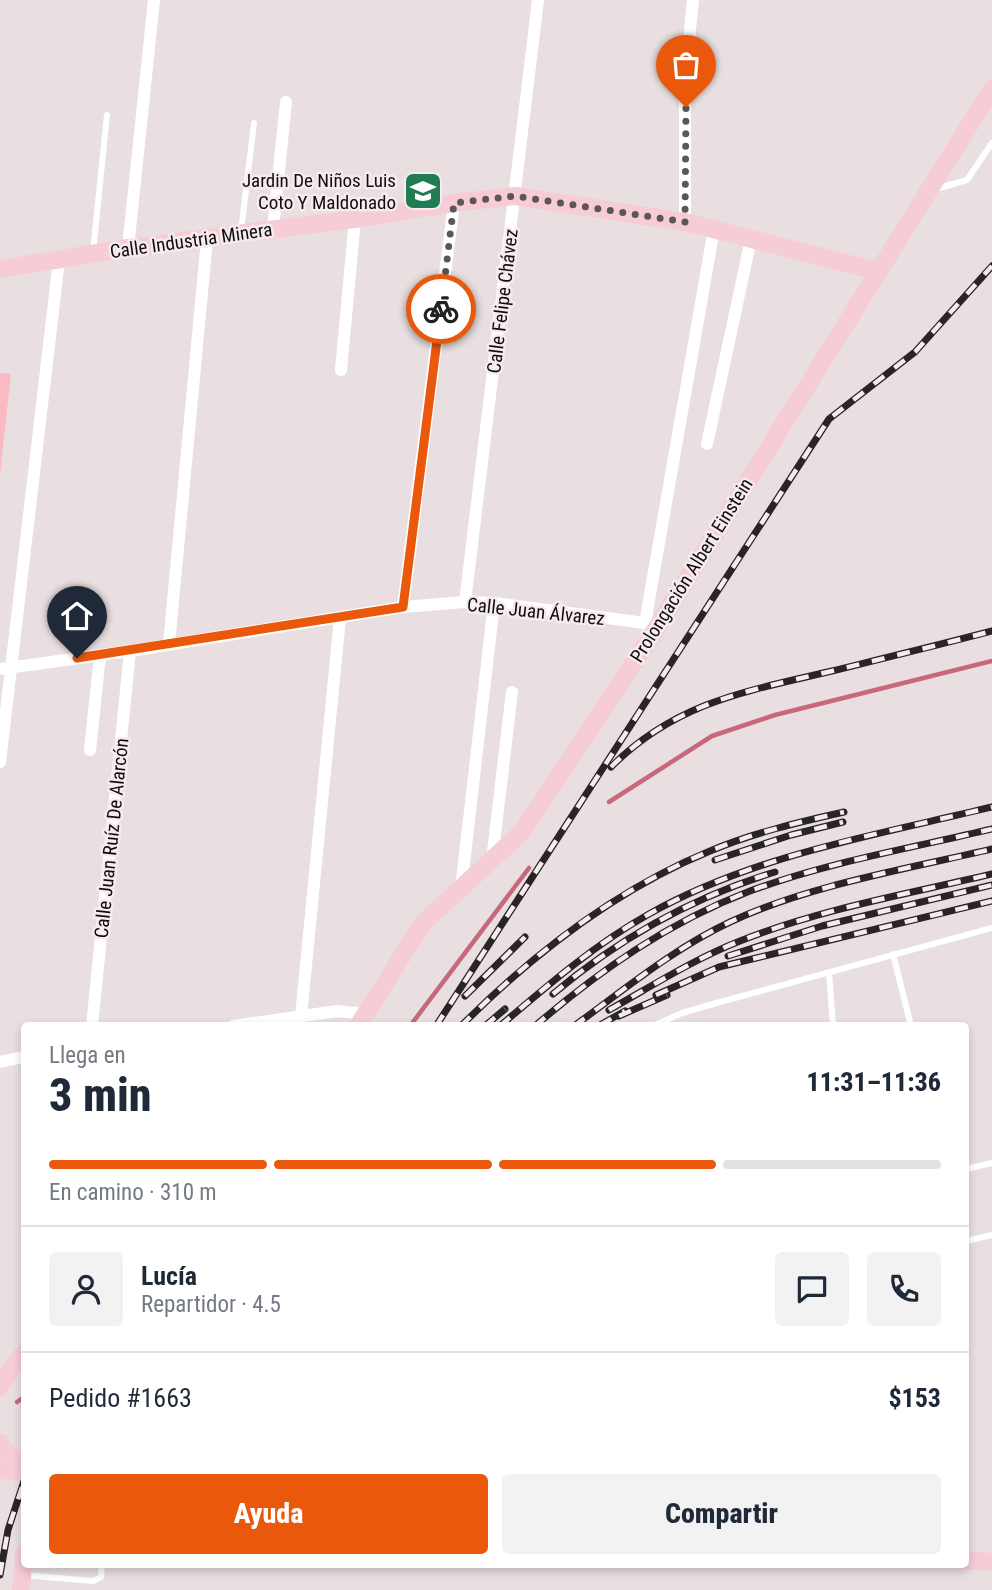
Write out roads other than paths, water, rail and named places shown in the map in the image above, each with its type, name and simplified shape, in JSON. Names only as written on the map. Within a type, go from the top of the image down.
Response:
[{"type":"main road","name":"Prolongación Albert Einstein","points":[[361,1022],[423,923],[522,832],[992,89]]},
{"type":"main road","name":"Calle Industria Minera","points":[[0,269],[128,248],[515,196],[685,222],[877,271]]},
{"type":"main road","points":[[0,1387],[21,1357]]},
{"type":"main road","points":[[0,1446],[21,1464]]},
{"type":"main road","points":[[0,1470],[21,1472]]},
{"type":"main road","points":[[969,1560],[992,1562]]},
{"type":"street","points":[[128,248],[154,0]]},
{"type":"street","name":"Calle Felipe Chávez","points":[[465,602],[538,0]]},
{"type":"street","points":[[685,222],[685,80],[693,0]]},
{"type":"street","points":[[273,228],[286,102]]},
{"type":"street","points":[[403,607],[454,203]]},
{"type":"street","points":[[341,370],[355,219]]},
{"type":"street","points":[[651,626],[714,229]]},
{"type":"street","points":[[169,644],[207,239]]},
{"type":"street","points":[[707,444],[751,239]]},
{"type":"street","points":[[0,762],[5,668],[60,260]]},
{"type":"street","name":"Calle Juan Álvarez","points":[[5,668],[130,651],[403,607],[465,602],[494,603],[651,626]]},
{"type":"street","points":[[461,889],[494,603]]},
{"type":"street","points":[[301,1016],[340,618]]},
{"type":"street","name":"Calle Juan Ruíz De Alarcón","points":[[92,1022],[130,651]]},
{"type":"street","points":[[90,750],[100,655]]},
{"type":"street","points":[[492,860],[512,692]]},
{"type":"street","points":[[260,1022],[344,1011],[356,1013],[361,1022]]},
{"type":"street","points":[[0,1062],[21,1058]]},
{"type":"lane","points":[[93,254],[107,115]]},
{"type":"lane","points":[[241,233],[254,123]]},
{"type":"lane","points":[[928,191],[967,180],[992,143]]},
{"type":"lane","points":[[662,1022],[682,1013],[992,928]]},
{"type":"lane","points":[[893,954],[910,1022]]},
{"type":"lane","points":[[829,972],[834,1022]]},
{"type":"lane","points":[[969,1169],[992,1163]]},
{"type":"lane","points":[[969,1240],[992,1235]]},
{"type":"lane","points":[[22,1583],[93,1581],[101,1577],[102,1568]]},
{"type":"waterway","points":[[609,802],[712,736],[775,715],[992,661]]},
{"type":"waterway","points":[[413,1022],[529,868]]},
{"type":"waterway","points":[[17,1402],[21,1399]]},
{"type":"railway","points":[[439,1022],[829,419],[915,352],[992,266]]},
{"type":"railway","points":[[611,767],[661,727],[714,702],[771,685],[992,631]]},
{"type":"railway","points":[[505,1022],[590,952],[649,914],[689,894],[731,876],[816,849],[992,807]]},
{"type":"railway","points":[[465,1022],[546,949],[641,885],[726,845],[776,828],[844,812]]},
{"type":"railway","points":[[715,860],[791,835],[843,822]]},
{"type":"railway","points":[[540,1022],[636,949],[720,903],[809,872],[992,829]]},
{"type":"railway","points":[[579,1022],[689,944],[760,909],[859,879],[992,849]]},
{"type":"railway","points":[[553,994],[604,955],[658,922],[715,894],[775,872]]},
{"type":"railway","points":[[609,1010],[706,956],[770,930],[864,903],[992,874]]},
{"type":"railway","points":[[728,956],[822,926],[992,885]]},
{"type":"railway","points":[[656,995],[719,967],[992,901]]},
{"type":"railway","points":[[465,996],[525,937]]},
{"type":"railway","points":[[619,1016],[667,995]]},
{"type":"railway","points":[[490,1022],[505,1009]]},
{"type":"railway","points":[[605,1022],[625,1011]]},
{"type":"railway","points":[[0,1575],[8,1530],[21,1490]]},
{"type":"place","name":"Jardin De Niños Luis Coto Y Maldonado","points":[[423,191]]}]
